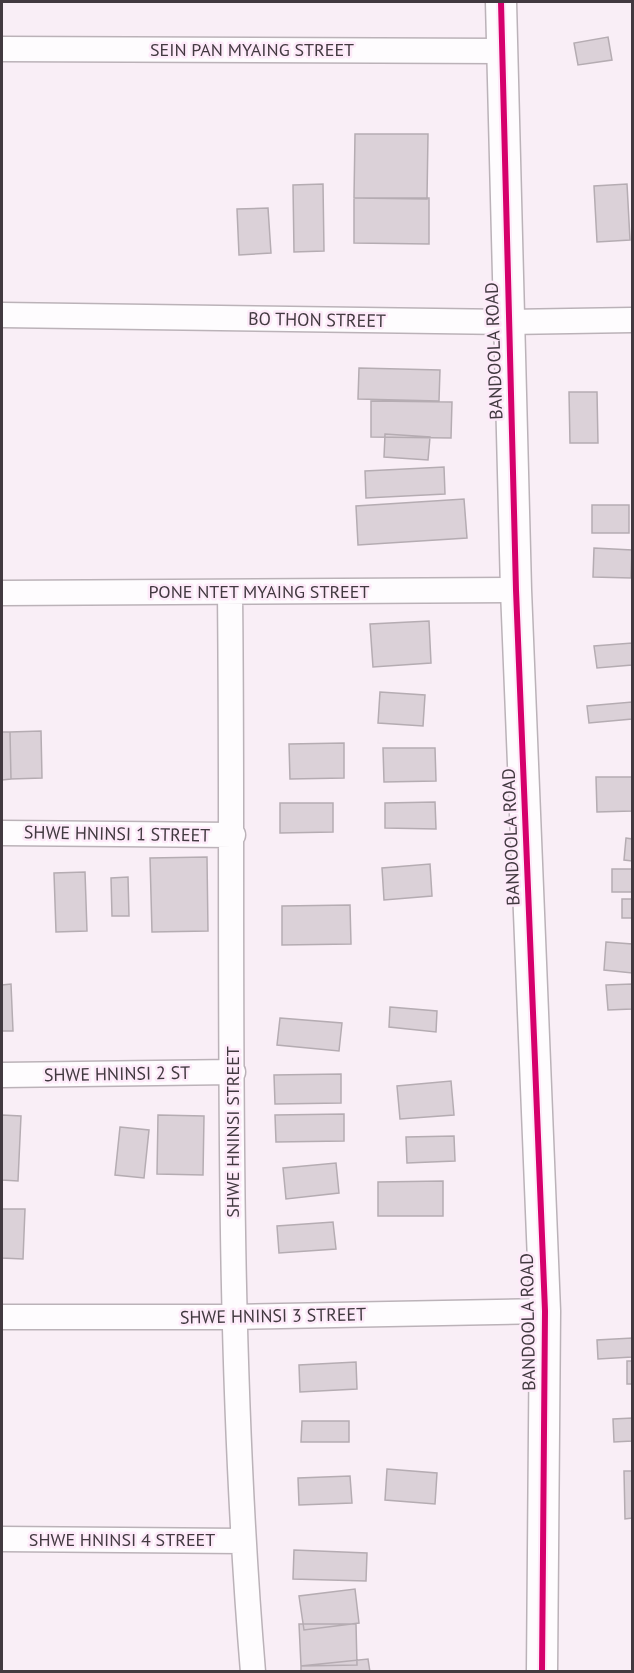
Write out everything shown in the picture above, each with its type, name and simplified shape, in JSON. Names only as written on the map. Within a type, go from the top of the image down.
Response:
[{"type":"street","name":"BANDOOLA ROAD","points":[[501,2],[516,590],[545,1311],[542,1671]]},
{"type":"street","name":"SEIN PAN MYAING STREET","points":[[2,49],[502,51]]},
{"type":"street","name":"BO THON STREET","points":[[2,315],[508,322],[633,320]]},
{"type":"street","name":"PONE NTET MYAING STREET","points":[[2,593],[516,590]]},
{"type":"street","name":"SHWE HNINSI STREET","points":[[230,593],[233,835],[233,1317],[242,1541],[253,1671]]},
{"type":"street","name":"SHWE HNINSI 1 STREET","points":[[2,833],[233,835]]},
{"type":"street","name":"SHWE HNINSI 2 ST","points":[[2,1075],[233,1072]]},
{"type":"street","name":"SHWE HNINSI 3 STREET","points":[[2,1317],[233,1317],[545,1311]]},
{"type":"street","name":"SHWE HNINSI 4 STREET","points":[[2,1539],[242,1541]]},
{"type":"building","points":[[608,37],[612,60],[578,65],[574,43]]},
{"type":"building","points":[[355,134],[428,134],[427,199],[354,198]]},
{"type":"building","points":[[323,184],[324,251],[294,252],[293,185]]},
{"type":"building","points":[[627,184],[630,240],[597,242],[594,186]]},
{"type":"building","points":[[354,198],[429,198],[429,244],[354,243]]},
{"type":"building","points":[[268,208],[271,253],[239,255],[237,209]]},
{"type":"building","points":[[359,368],[440,370],[439,401],[358,399]]},
{"type":"building","points":[[569,392],[597,392],[598,443],[570,443]]},
{"type":"building","points":[[371,401],[452,402],[451,438],[371,437]]},
{"type":"building","points":[[385,434],[430,437],[428,460],[384,457]]},
{"type":"building","points":[[444,467],[445,494],[366,498],[365,471]]},
{"type":"building","points":[[464,499],[467,538],[358,545],[356,506]]},
{"type":"building","points":[[592,505],[629,505],[629,533],[592,533]]},
{"type":"building","points":[[594,548],[632,550],[631,578],[593,577]]},
{"type":"building","points":[[429,621],[431,663],[373,667],[370,624]]},
{"type":"building","points":[[632,643],[632,665],[597,668],[594,646]]},
{"type":"building","points":[[380,692],[425,695],[423,726],[378,723]]},
{"type":"building","points":[[632,702],[632,719],[589,723],[587,706]]},
{"type":"building","points":[[41,731],[42,778],[11,779],[10,732]]},
{"type":"building","points":[[2,732],[10,732],[11,779],[2,780]]},
{"type":"building","points":[[344,743],[344,778],[290,779],[289,744]]},
{"type":"building","points":[[383,748],[435,748],[436,781],[384,782]]},
{"type":"building","points":[[596,777],[632,777],[632,811],[597,812]]},
{"type":"building","points":[[435,802],[436,829],[385,828],[385,803]]},
{"type":"building","points":[[280,803],[333,803],[333,832],[280,833]]},
{"type":"building","points":[[626,838],[632,839],[632,861],[624,860]]},
{"type":"building","points":[[207,857],[208,931],[152,932],[150,858]]},
{"type":"building","points":[[430,864],[432,896],[384,900],[382,868]]},
{"type":"building","points":[[612,869],[632,869],[632,892],[612,892]]},
{"type":"building","points":[[85,872],[87,931],[56,932],[54,873]]},
{"type":"building","points":[[128,877],[129,916],[112,916],[111,878]]},
{"type":"building","points":[[622,899],[632,899],[632,918],[622,918]]},
{"type":"building","points":[[350,905],[351,944],[282,945],[282,906]]},
{"type":"building","points":[[606,942],[632,944],[632,973],[604,970]]},
{"type":"building","points":[[11,984],[13,1031],[2,1031],[2,985]]},
{"type":"building","points":[[632,984],[632,1009],[608,1010],[606,985]]},
{"type":"building","points":[[390,1007],[437,1011],[436,1032],[389,1027]]},
{"type":"building","points":[[280,1018],[342,1023],[339,1051],[277,1045]]},
{"type":"building","points":[[341,1074],[341,1103],[275,1104],[274,1075]]},
{"type":"building","points":[[451,1081],[454,1115],[400,1119],[397,1086]]},
{"type":"building","points":[[344,1114],[344,1141],[276,1142],[275,1115]]},
{"type":"building","points":[[2,1115],[21,1116],[18,1181],[2,1180]]},
{"type":"building","points":[[158,1115],[204,1116],[203,1175],[157,1174]]},
{"type":"building","points":[[120,1127],[149,1130],[144,1178],[115,1175]]},
{"type":"building","points":[[454,1136],[455,1161],[407,1163],[406,1137]]},
{"type":"building","points":[[336,1163],[339,1193],[286,1199],[283,1168]]},
{"type":"building","points":[[443,1181],[443,1216],[378,1216],[378,1182]]},
{"type":"building","points":[[2,1209],[25,1209],[23,1259],[2,1258]]},
{"type":"building","points":[[333,1222],[336,1249],[279,1253],[277,1226]]},
{"type":"building","points":[[632,1338],[632,1357],[598,1359],[597,1340]]},
{"type":"building","points":[[627,1361],[632,1361],[632,1384],[627,1384]]},
{"type":"building","points":[[356,1362],[357,1389],[300,1392],[299,1365]]},
{"type":"building","points":[[632,1418],[632,1441],[614,1442],[613,1419]]},
{"type":"building","points":[[302,1421],[349,1421],[349,1442],[301,1442]]},
{"type":"building","points":[[387,1469],[437,1473],[435,1504],[385,1500]]},
{"type":"building","points":[[624,1471],[632,1471],[632,1518],[625,1519]]},
{"type":"building","points":[[350,1476],[352,1503],[299,1505],[298,1478]]},
{"type":"building","points":[[294,1550],[367,1553],[366,1581],[293,1579]]},
{"type":"building","points":[[355,1589],[359,1623],[304,1630],[299,1596]]},
{"type":"building","points":[[299,1624],[356,1624],[357,1665],[301,1666]]},
{"type":"building","points":[[368,1659],[370,1672],[301,1672],[301,1666]]},
{"type":"cycle path","points":[[501,2],[516,590],[545,1311],[542,1672]]}]
